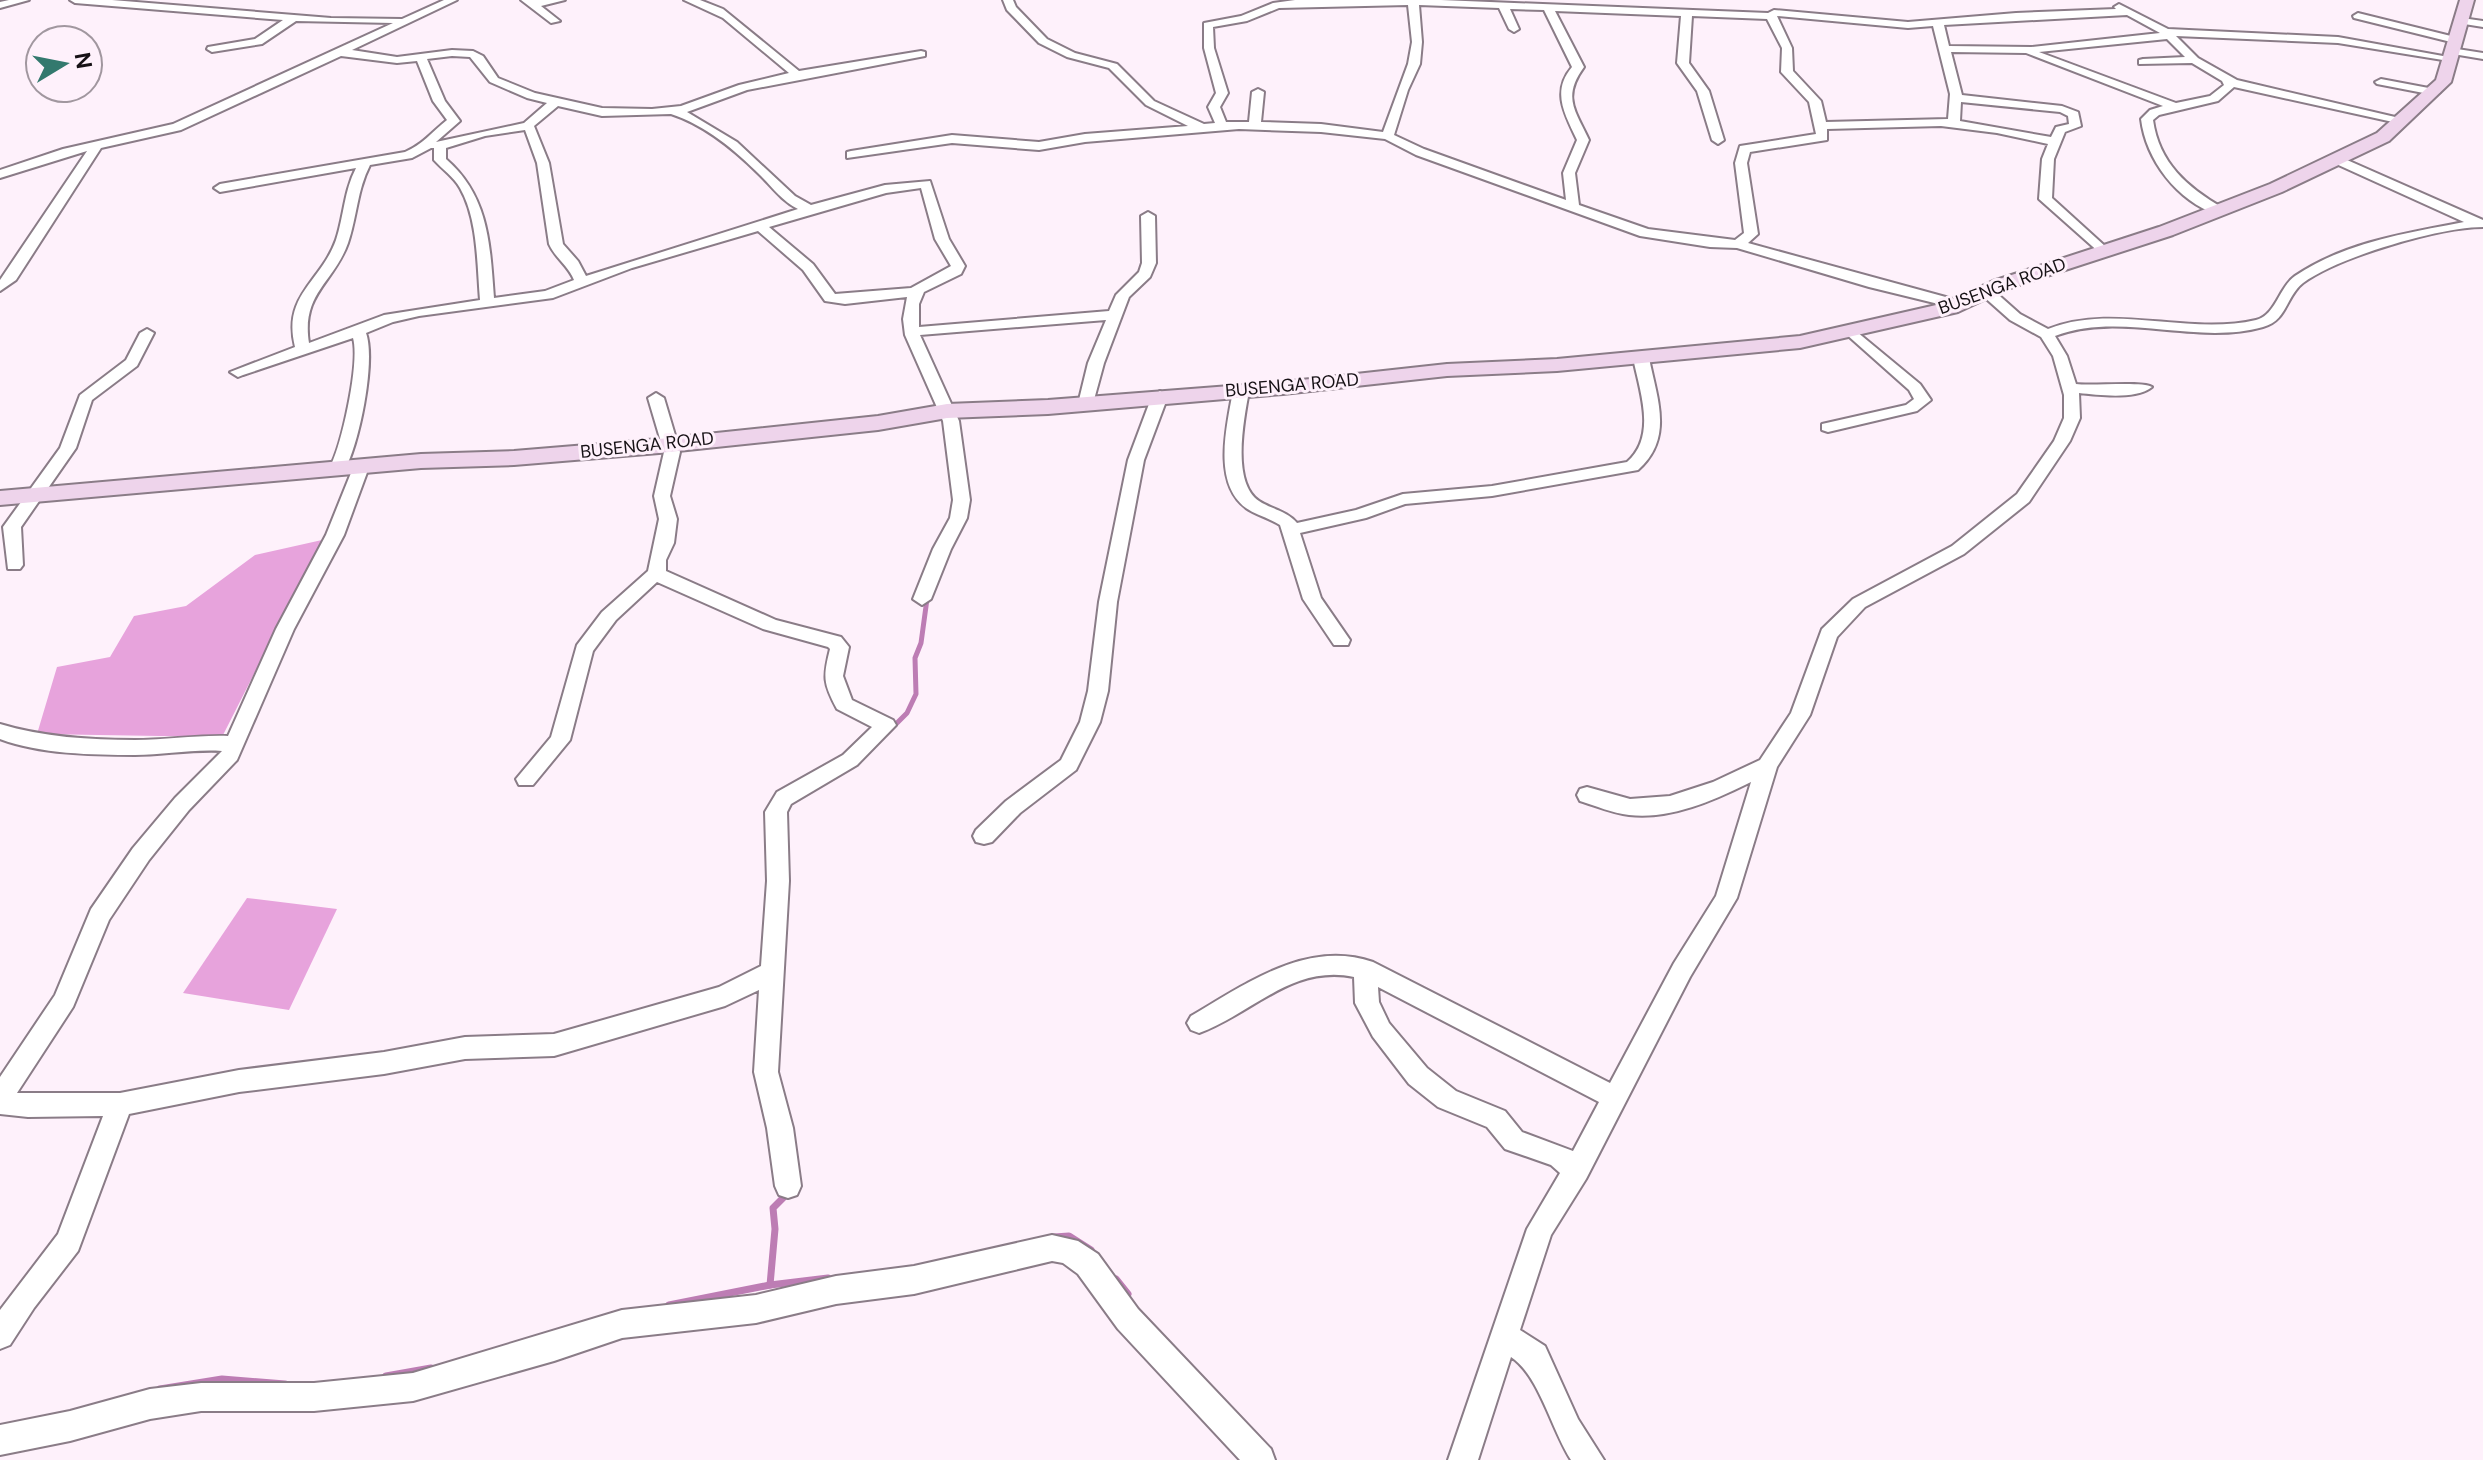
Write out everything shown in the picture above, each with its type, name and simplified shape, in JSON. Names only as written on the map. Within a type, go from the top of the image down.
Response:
[{"type":"street","points":[[0,5],[24,0]]},
{"type":"street","points":[[75,0],[130,2],[331,21],[405,19]]},
{"type":"street","points":[[0,174],[97,145],[177,127],[405,19],[452,0]]},
{"type":"street","points":[[530,2],[560,0]]},
{"type":"street","points":[[689,0],[713,8],[741,25],[754,41],[793,70],[795,75]]},
{"type":"street","points":[[1008,0],[1011,8],[1042,40],[1071,55],[1113,66],[1150,103],[1200,127]]},
{"type":"street","points":[[1744,0],[1752,14]]},
{"type":"street","points":[[2105,0],[2168,34],[2194,60],[2227,80],[2402,120]]},
{"type":"street","points":[[1222,126],[1214,107],[1222,93],[1206,36],[1209,24],[1243,19],[1286,3],[1413,1],[1682,7],[1900,25],[2128,12]]},
{"type":"street","points":[[1388,136],[1402,90],[1414,64],[1417,42],[1413,1]]},
{"type":"street","points":[[1776,14],[1801,1]]},
{"type":"street","points":[[530,2],[555,21]]},
{"type":"street","points":[[1500,4],[1514,29]]},
{"type":"street","points":[[1552,4],[1578,67],[1568,79],[1566,87],[1569,109],[1583,140],[1569,173],[1573,204]]},
{"type":"street","points":[[1682,7],[1688,27],[1682,56],[1685,68],[1703,91],[1718,140]]},
{"type":"street","points":[[1738,244],[1751,234],[1741,163],[1744,149],[1823,137],[1815,101],[1789,77],[1785,63],[1787,48],[1776,14]]},
{"type":"street","points":[[2358,16],[2461,32],[2483,56]]},
{"type":"street","points":[[212,49],[258,42],[295,17]]},
{"type":"street","points":[[1938,23],[1947,49],[1956,98],[1956,119],[1944,123]]},
{"type":"street","points":[[1947,49],[2026,50],[2168,34],[2338,40],[2461,32]]},
{"type":"street","name":"BUSENGA ROAD","points":[[0,498],[668,444],[878,423],[947,411],[1086,404],[1447,370],[1641,358],[1778,345],[1959,305],[2000,285],[2218,211],[2338,160],[2383,137],[2434,92],[2443,82],[2461,32]]},
{"type":"street","points":[[2026,50],[2141,96],[2182,107]]},
{"type":"street","points":[[339,52],[387,60],[452,53],[473,54],[494,80],[531,96],[602,112],[673,111],[743,87],[795,75],[888,54],[921,54]]},
{"type":"street","points":[[421,58],[439,101],[454,121],[434,145]]},
{"type":"street","points":[[2143,62],[2194,60]]},
{"type":"street","points":[[2218,211],[2192,196],[2172,176],[2156,154],[2147,132],[2147,119],[2151,114],[2222,94],[2229,88],[2227,80]]},
{"type":"street","points":[[2381,82],[2434,92]]},
{"type":"street","points":[[1255,125],[1258,92]]},
{"type":"street","points":[[1956,98],[2062,109],[2074,114],[2075,126],[2060,130],[2053,141],[2045,199],[2051,208],[2101,250]]},
{"type":"street","points":[[220,188],[364,165],[483,133],[528,126],[556,101]]},
{"type":"street","points":[[673,111],[689,116],[707,128],[761,169],[795,203],[811,209]]},
{"type":"street","points":[[1820,126],[1944,123],[1997,129],[2053,141]]},
{"type":"street","points":[[528,126],[535,134],[548,182],[550,215],[557,246],[560,254],[573,262],[582,283]]},
{"type":"street","points":[[851,155],[952,139],[1039,146],[1085,138],[1222,126],[1321,128],[1388,136],[1420,152],[1655,235],[1738,244],[1959,305]]},
{"type":"street","points":[[0,287],[11,277],[97,145]]},
{"type":"street","points":[[434,145],[440,160],[460,179],[471,198],[484,264],[487,304]]},
{"type":"street","points":[[2338,160],[2480,224]]},
{"type":"street","points":[[304,351],[300,344],[302,306],[339,248],[348,222],[349,204],[364,165]]},
{"type":"street","points":[[238,372],[304,351],[389,318],[538,297],[627,265],[811,209],[899,186],[926,184],[942,239],[958,266],[956,271],[916,292],[845,300],[830,298],[808,267],[760,226]]},
{"type":"street","points":[[1086,404],[1096,363],[1114,315],[1123,295],[1145,274],[1149,263],[1148,216]]},
{"type":"street","points":[[2047,334],[2061,328],[2100,324],[2228,328],[2260,324],[2273,318],[2297,281],[2354,251],[2480,224]]},
{"type":"street","points":[[916,292],[909,315],[912,332],[954,432],[961,512],[945,541],[922,599]]},
{"type":"street","points":[[1463,1460],[1476,1429],[1540,1229],[1577,1170],[1682,970],[1726,898],[1767,765],[1800,715],[1811,676],[1829,634],[1859,603],[1958,550],[2023,498],[2062,441],[2072,418],[2070,388],[2060,356],[2047,334],[2015,317],[1988,293]]},
{"type":"street","points":[[912,332],[966,325],[1114,315]]},
{"type":"street","points":[[337,469],[347,453],[357,391],[363,376],[363,344],[358,331]]},
{"type":"street","points":[[1828,427],[1911,408],[1923,400],[1915,387],[1851,331]]},
{"type":"street","points":[[14,565],[12,527],[68,448],[85,398],[132,363],[147,333]]},
{"type":"street","points":[[1290,530],[1360,514],[1403,499],[1492,491],[1632,466],[1647,453],[1653,418],[1641,358]]},
{"type":"street","points":[[2070,388],[2102,391],[2144,387]]},
{"type":"street","points":[[1241,391],[1233,434],[1240,493],[1250,503],[1282,518],[1290,530],[1312,599],[1341,640]]},
{"type":"street","points":[[984,836],[1013,807],[1069,765],[1090,722],[1098,691],[1108,602],[1136,460],[1160,396]]},
{"type":"street","points":[[526,779],[560,740],[578,682],[584,650],[609,616],[657,573],[657,560],[665,543],[668,519],[662,496],[672,452],[656,398]]},
{"type":"street","points":[[361,467],[335,535],[285,629],[230,755],[182,804],[141,854],[99,916],[65,1000],[0,1103],[28,1106],[120,1104],[239,1081],[384,1063],[465,1048],[554,1045],[725,996],[772,972]]},
{"type":"street","points":[[657,573],[666,580],[770,625],[834,642],[840,647],[833,676],[844,704],[886,725],[850,760],[784,798],[776,812],[778,881],[766,1072],[780,1128],[788,1186]]},
{"type":"street","points":[[0,731],[19,738],[82,745],[137,748],[196,742],[235,744]]},
{"type":"street","points":[[1587,795],[1634,808],[1674,803],[1742,778],[1767,765]]},
{"type":"street","points":[[1199,1023],[1295,970],[1342,963],[1365,969],[1613,1097]]},
{"type":"street","points":[[1365,969],[1367,1003],[1381,1030],[1418,1076],[1447,1099],[1496,1119],[1514,1141],[1559,1156],[1577,1170]]},
{"type":"street","points":[[0,1335],[24,1298],[68,1242],[120,1104]]},
{"type":"street","points":[[0,1440],[70,1426],[150,1404],[201,1397],[314,1397],[413,1387],[622,1324],[756,1309],[836,1290],[914,1280],[1052,1248],[1068,1250],[1088,1264],[1147,1340],[1260,1460]]},
{"type":"street","points":[[1504,1336],[1535,1356],[1568,1429],[1589,1460]]},
{"type":"shaded area","points":[[322,540],[222,737],[37,734],[57,667],[110,657],[134,616],[186,606],[255,555]]},
{"type":"shaded area","points":[[247,898],[337,909],[289,1010],[183,993]]},
{"type":"waterway","points":[[887,733],[907,713],[916,694],[915,658],[921,643],[927,599]]},
{"type":"waterway","points":[[770,1285],[775,1229],[773,1208],[788,1193]]},
{"type":"waterway","points":[[1054,1237],[1069,1236],[1091,1250]]},
{"type":"waterway","points":[[770,1285],[828,1278]]},
{"type":"waterway","points":[[1116,1279],[1128,1294]]},
{"type":"waterway","points":[[669,1305],[770,1285]]},
{"type":"waterway","points":[[386,1376],[431,1368]]},
{"type":"waterway","points":[[160,1389],[222,1379],[285,1384]]}]
